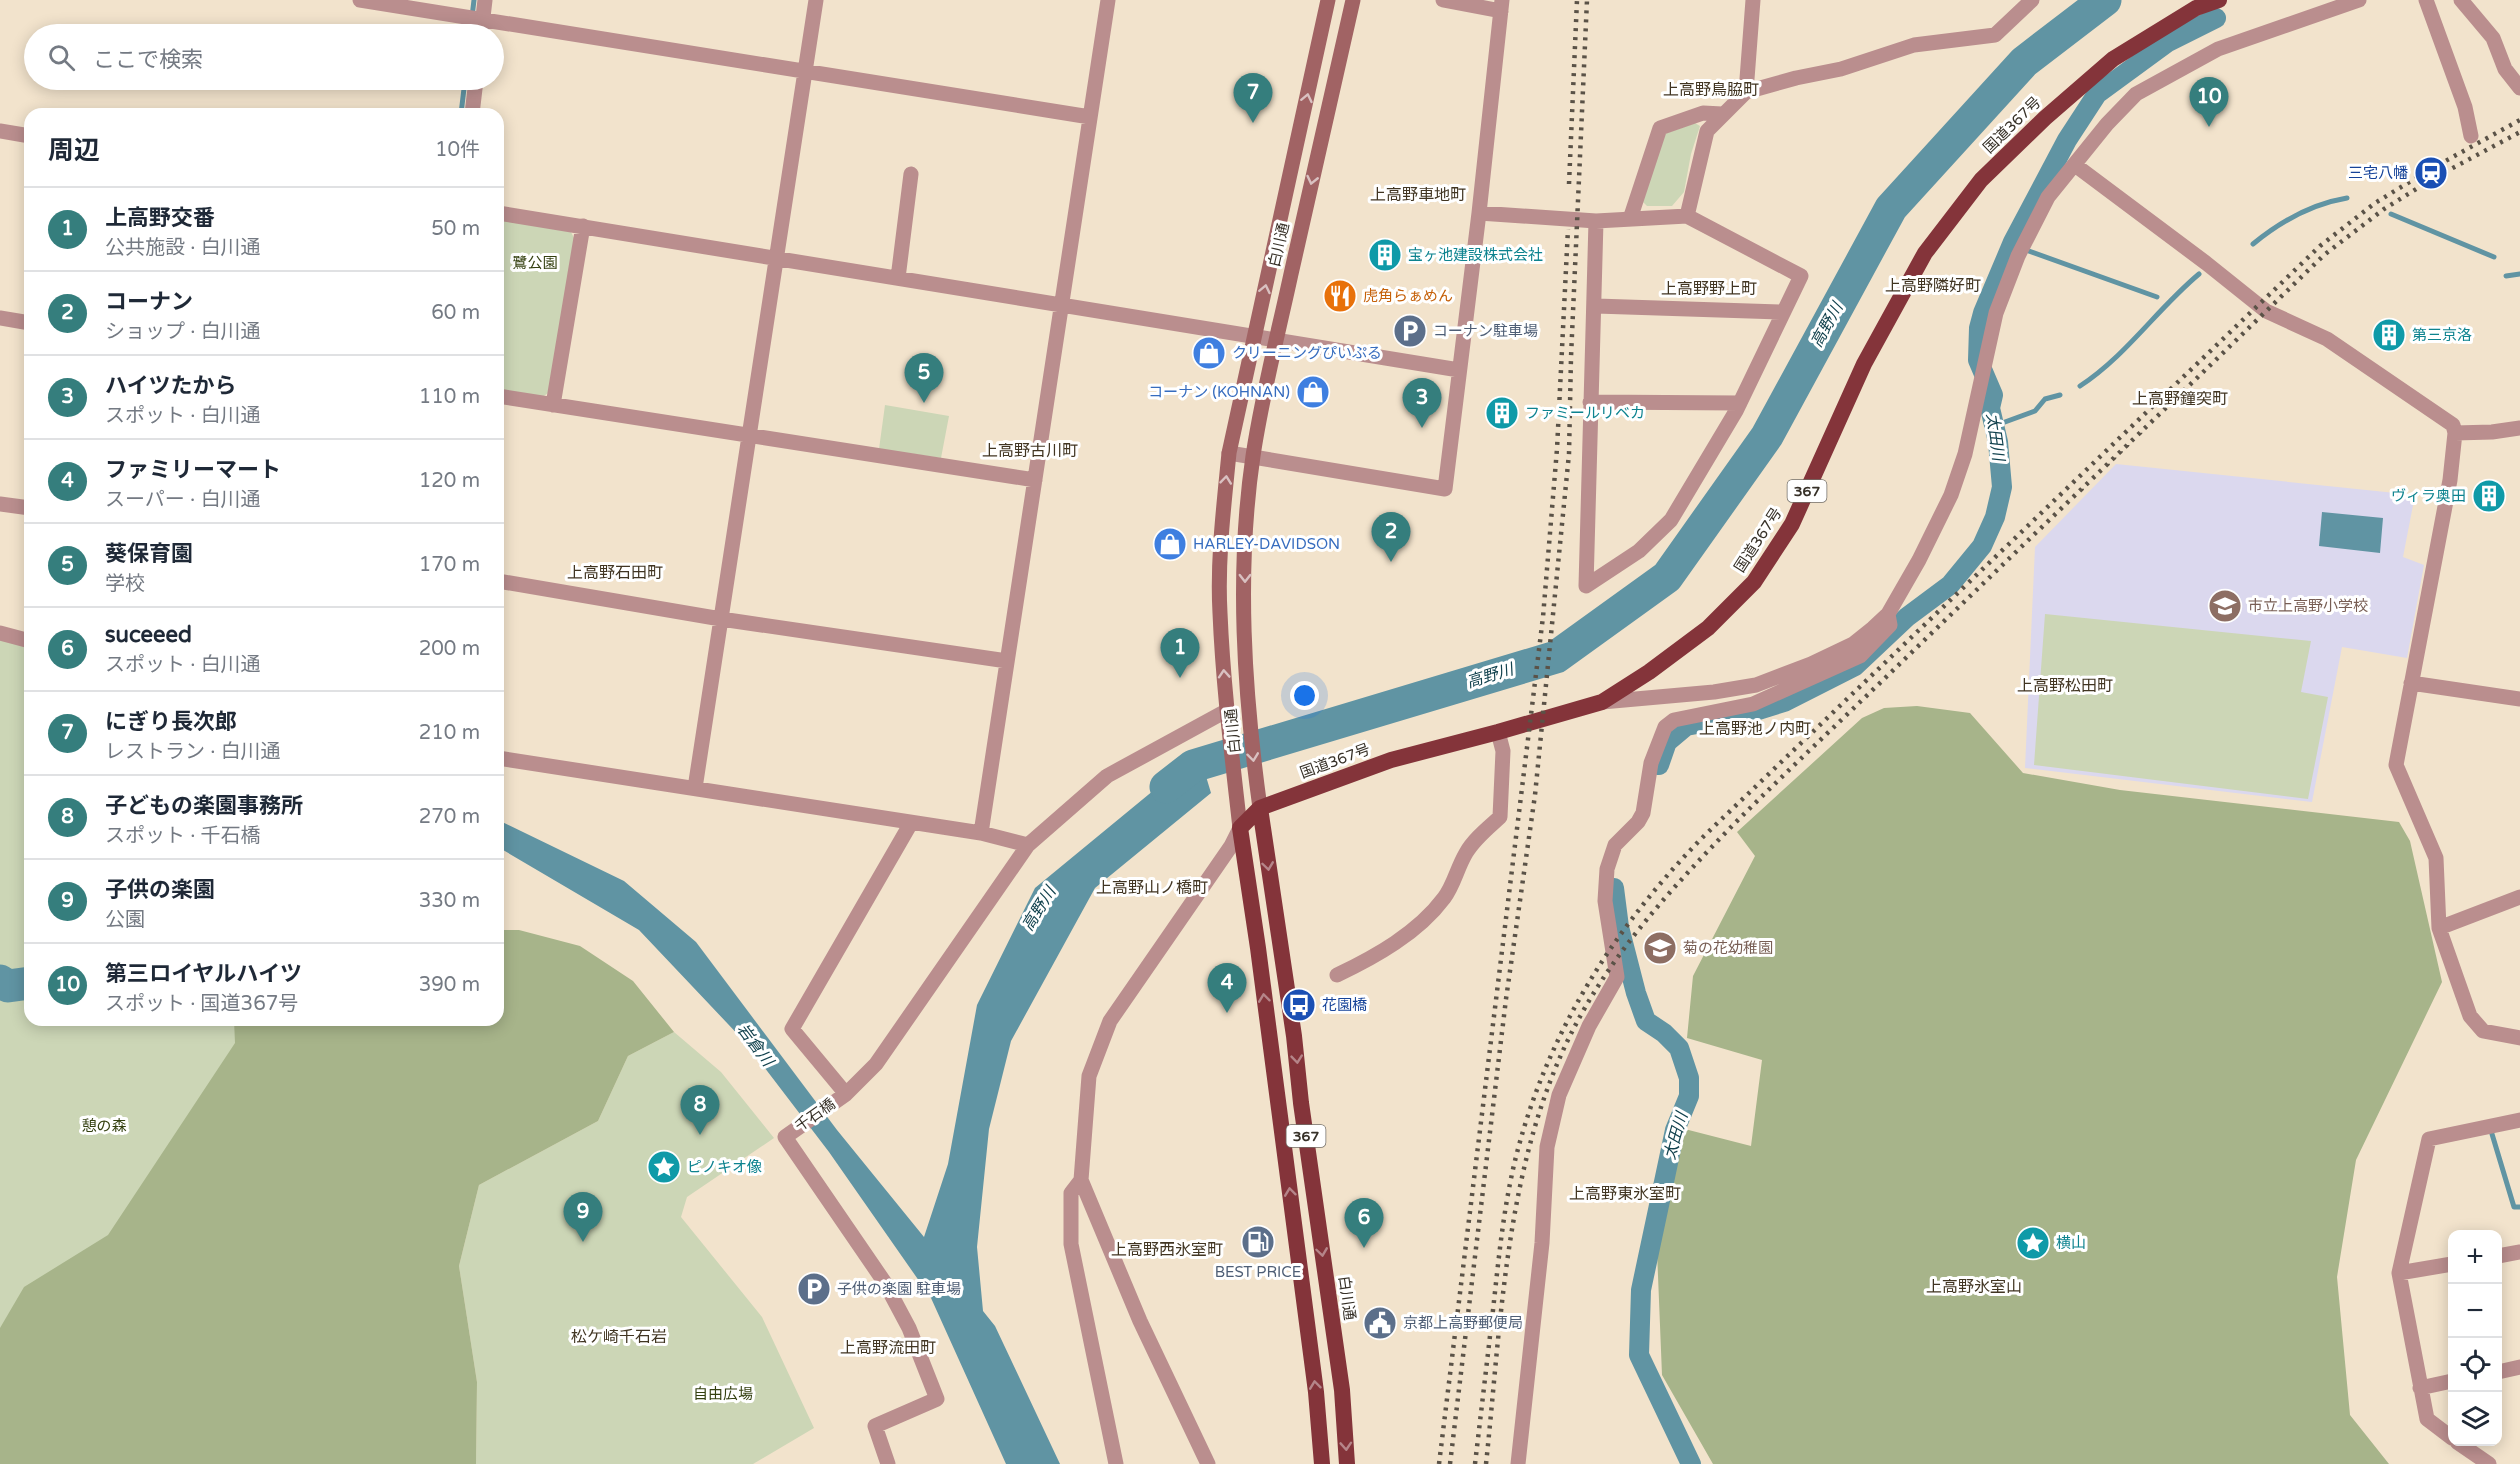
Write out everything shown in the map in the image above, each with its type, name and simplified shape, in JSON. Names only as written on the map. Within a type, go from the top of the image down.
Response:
[{"type":"highway","name":"国道367号","points":[[1240,828],[1259,802],[1391,760],[1602,702],[1649,672],[1708,628],[1754,582],[1792,524],[1864,364],[1925,254],[1981,180],[2045,118],[2113,59],[2196,8],[2219,0]]},
{"type":"highway","name":"白川通","points":[[1259,802],[1294,1036],[1301,1103],[1342,1390],[1347,1464]]},
{"type":"highway","name":"白川通","points":[[1240,828],[1313,1368],[1322,1464]]},
{"type":"main road","name":"白川通","points":[[1240,828],[1228,733],[1220,610],[1224,506],[1229,453],[1328,0]]},
{"type":"main road","name":"白川通","points":[[1259,802],[1248,718],[1245,654],[1245,554],[1253,456],[1276,340],[1353,0]]},
{"type":"street","points":[[360,0],[468,24]]},
{"type":"street","points":[[482,24],[484,0]]},
{"type":"street","points":[[695,788],[816,0]]},
{"type":"street","points":[[981,833],[1108,0]]},
{"type":"street","points":[[1229,453],[1445,489],[1502,5],[1443,0]]},
{"type":"street","points":[[1746,92],[1753,0]]},
{"type":"street","points":[[1687,216],[1707,131],[1746,92],[1796,78],[1841,69],[1914,45],[1995,35],[2032,0]]},
{"type":"street","points":[[1602,702],[1714,692],[1756,685],[1811,664],[1852,644],[1888,615],[1919,560],[1951,495],[1965,454],[1996,313],[2018,256],[2048,197],[2108,124],[2136,94],[2218,49],[2359,0]]},
{"type":"street","points":[[2426,0],[2465,107],[2471,136]]},
{"type":"street","points":[[2461,0],[2493,38],[2505,69],[2520,88]]},
{"type":"street","points":[[504,30],[805,71],[1090,117]]},
{"type":"street","points":[[473,108],[475,90]]},
{"type":"street","points":[[1630,219],[1660,128],[1703,113],[1722,114]]},
{"type":"street","points":[[0,131],[24,135]]},
{"type":"street","points":[[2075,165],[2206,263],[2245,297],[2266,311],[2327,339],[2453,425],[2450,480],[2396,765],[2436,858],[2439,928],[2470,1016],[2483,1031],[2520,1038]]},
{"type":"street","points":[[898,278],[911,174]]},
{"type":"street","points":[[1479,213],[1596,221],[1687,216],[1801,276],[1740,403],[1671,520],[1639,551],[1586,586],[1590,402],[1596,306],[1596,221]]},
{"type":"street","points":[[504,214],[1459,370]]},
{"type":"street","points":[[553,405],[583,226]]},
{"type":"street","points":[[1596,306],[1783,312]]},
{"type":"street","points":[[0,318],[24,321]]},
{"type":"street","points":[[504,397],[1035,480]]},
{"type":"street","points":[[1590,402],[1740,403]]},
{"type":"street","points":[[2454,433],[2492,432],[2520,428]]},
{"type":"street","points":[[0,504],[24,507]]},
{"type":"street","points":[[504,582],[721,619],[1007,661]]},
{"type":"street","points":[[1518,1464],[1542,1243],[1547,1147],[1559,1095],[1589,1026],[1617,977],[1605,901],[1607,869],[1615,845],[1638,822],[1643,813],[1651,763],[1665,727],[1674,720],[1753,704],[1860,657],[1890,625],[1888,615]]},
{"type":"street","points":[[0,633],[24,639]]},
{"type":"street","points":[[2411,683],[2520,699]]},
{"type":"street","name":"千石橋","points":[[888,1464],[874,1426],[937,1399],[909,1328],[885,1283],[785,1137],[846,1094],[876,1064],[1028,845],[1107,776],[1226,711]]},
{"type":"street","points":[[1336,975],[1367,961],[1412,930],[1443,899],[1456,878],[1465,854],[1480,835],[1500,817],[1503,751],[1498,732]]},
{"type":"street","points":[[504,759],[981,833],[1028,845]]},
{"type":"street","points":[[846,1094],[792,1029],[910,823]]},
{"type":"street","points":[[1208,1464],[1140,1321],[1081,1180],[1089,1076],[1110,1021],[1231,846],[1240,828]]},
{"type":"street","points":[[2439,928],[2520,897]]},
{"type":"street","points":[[2448,1435],[2427,1419],[2399,1273],[2429,1139],[2520,1120]]},
{"type":"street","points":[[1081,1180],[1071,1193],[1071,1244],[1116,1464]]},
{"type":"street","points":[[2502,1255],[2520,1252]]},
{"type":"street","points":[[2399,1273],[2448,1265]]},
{"type":"street","points":[[2502,1371],[2520,1367]]},
{"type":"street","points":[[2420,1388],[2448,1382]]},
{"type":"street","points":[[2463,1446],[2488,1464]]},
{"type":"shaded area","name":"市立上高野小学校","points":[[2116,464],[2415,495],[2403,557],[2424,565],[2407,658],[2342,647],[2312,802],[2025,768],[2035,547]]},
{"type":"green space","points":[[1695,123],[1700,126],[1691,154],[1684,192],[1672,206],[1647,206],[1643,202],[1664,134]]},
{"type":"green space","name":"鷺公園","points":[[504,220],[570,230],[575,240],[551,391],[541,398],[504,391]]},
{"type":"green space","points":[[885,405],[949,416],[941,458],[879,449]]},
{"type":"green space","points":[[2045,614],[2311,641],[2301,692],[2328,697],[2308,799],[2034,765]]},
{"type":"green space","points":[[0,633],[24,639],[24,981],[11,982],[0,976]]},
{"type":"green space","points":[[1917,706],[1970,713],[2023,773],[2120,790],[2399,822],[2410,841],[2442,982],[2356,1160],[2337,1277],[2350,1415],[2389,1464],[1713,1464],[1662,1375],[1657,1251],[1673,1126],[1751,1146],[1762,1060],[1687,1038],[1693,976],[1755,856],[1737,832],[1862,718],[1884,708]]},
{"type":"green space","points":[[504,930],[519,930],[580,946],[633,981],[674,1032],[628,1056],[598,1121],[479,1185],[459,1266],[477,1382],[476,1464],[0,1464],[0,1328],[24,1287],[108,1235],[235,1043],[234,1026],[504,1026]]},
{"type":"green space","name":"憩の森","points":[[0,989],[24,995],[24,1026],[250,1026],[0,1423]]},
{"type":"green space","name":"自由広場","points":[[674,1032],[721,1072],[774,1138],[687,1197],[681,1217],[762,1317],[814,1428],[753,1464],[476,1464],[477,1382],[459,1266],[479,1185],[598,1121],[628,1056]]},
{"type":"water","points":[[2322,512],[2383,518],[2380,553],[2319,546]]},
{"type":"water","points":[[1199,753],[1211,793],[1095,888],[1011,1041],[989,1129],[977,1247],[983,1311],[995,1326],[1060,1464],[1006,1464],[931,1298],[829,1152],[745,1042],[639,930],[504,851],[504,823],[624,881],[696,942],[837,1130],[924,1237],[948,1164],[977,1005],[1035,888]]},
{"type":"waterway","points":[[471,24],[474,0]]},
{"type":"waterway","name":"高野川","points":[[1166,787],[1193,766],[1556,657],[1667,577],[1767,436],[1891,208],[2024,62],[2105,0]]},
{"type":"waterway","name":"太田川","points":[[1659,765],[1667,742],[1686,726],[1736,717],[1784,702],[1855,666],[1907,617],[1950,585],[1982,546],[1995,517],[2002,487],[1998,442],[1990,408],[1993,395],[1978,360],[1979,328],[2013,242],[2067,140],[2097,94],[2168,42],[2216,18]]},
{"type":"waterway","points":[[462,108],[464,90]]},
{"type":"waterway","points":[[2253,244],[2274,228],[2309,209],[2347,198]]},
{"type":"waterway","points":[[2391,214],[2494,257]]},
{"type":"waterway","points":[[2012,245],[2157,297]]},
{"type":"waterway","points":[[2080,386],[2127,347],[2199,274]]},
{"type":"waterway","points":[[2506,276],[2520,274]]},
{"type":"waterway","points":[[1994,426],[2035,411],[2045,399],[2060,395]]},
{"type":"waterway","name":"太田川","points":[[1614,888],[1619,927],[1636,993],[1646,1021],[1664,1033],[1679,1048],[1689,1078],[1689,1096],[1675,1130],[1641,1290],[1639,1355],[1691,1464]]},
{"type":"waterway","name":"岩倉川","points":[[0,981],[8,986],[24,984]]},
{"type":"waterway","points":[[2492,1134],[2514,1207],[2520,1207]]},
{"type":"railway","points":[[1569,184],[1577,0]]},
{"type":"railway","points":[[1450,1464],[1506,999],[1535,795],[1569,454],[1571,357],[1587,0]]},
{"type":"railway","points":[[1475,1464],[1502,1229],[1518,1149],[1548,1061],[1568,1020],[1590,980],[1643,905],[1704,836],[2320,246],[2375,203],[2429,170],[2520,120]]},
{"type":"railway","points":[[1486,1464],[1509,1250],[1530,1145],[1546,1094],[1566,1044],[1582,1013],[1619,955],[1662,901],[1751,807],[2324,255],[2384,209],[2434,178],[2520,132]]},
{"type":"railway","points":[[1439,1464],[1543,617],[1557,449],[1568,229]]},
{"type":"place","name":"にぎり長次郎","points":[[1253,123]]},
{"type":"place","name":"第三ロイヤルハイツ","points":[[2209,127]]},
{"type":"place","name":"三宅八幡","points":[[2431,173]]},
{"type":"place","name":"宝ヶ池建設株式会社","points":[[1385,255]]},
{"type":"place","name":"虎角らぁめん","points":[[1340,296]]},
{"type":"place","name":"コーナン駐車場","points":[[1410,331]]},
{"type":"place","name":"第三京洛","points":[[2389,335]]},
{"type":"place","name":"クリーニングぴいぷる","points":[[1209,353]]},
{"type":"place","name":"コーナン (KOHNAN)","points":[[1313,392]]},
{"type":"place","name":"葵保育園","points":[[924,403]]},
{"type":"place","name":"ファミールリベカ","points":[[1502,413]]},
{"type":"place","name":"ハイツたから","points":[[1422,428]]},
{"type":"place","name":"ヴィラ奥田","points":[[2489,496]]},
{"type":"place","name":"HARLEY-DAVIDSON","points":[[1170,544]]},
{"type":"place","name":"コーナン","points":[[1391,562]]},
{"type":"place","name":"市立上高野小学校","points":[[2225,606]]},
{"type":"place","name":"上高野交番","points":[[1180,678]]},
{"type":"place","name":"菊の花幼稚園","points":[[1660,948]]},
{"type":"place","name":"花園橋","points":[[1299,1005]]},
{"type":"place","name":"ファミリーマート","points":[[1227,1013]]},
{"type":"place","name":"子どもの楽園事務所","points":[[700,1135]]},
{"type":"place","name":"ピノキオ像","points":[[664,1167]]},
{"type":"place","name":"子供の楽園","points":[[583,1242]]},
{"type":"place","name":"BEST PRICE","points":[[1258,1242]]},
{"type":"place","name":"横山","points":[[2033,1243]]},
{"type":"place","name":"suceeed","points":[[1364,1248]]},
{"type":"place","name":"子供の楽園 駐車場","points":[[814,1289]]},
{"type":"place","name":"京都上高野郵便局","points":[[1380,1323]]},
{"type":"district","name":"上高野鳥脇町","points":[[1711,90]]},
{"type":"district","name":"上高野車地町","points":[[1418,195]]},
{"type":"district","name":"上高野隣好町","points":[[1933,286]]},
{"type":"district","name":"上高野野上町","points":[[1709,289]]},
{"type":"district","name":"上高野鐘突町","points":[[2180,399]]},
{"type":"district","name":"上高野古川町","points":[[1030,451]]},
{"type":"district","name":"上高野石田町","points":[[615,573]]},
{"type":"district","name":"上高野松田町","points":[[2065,686]]},
{"type":"district","name":"上高野池ノ内町","points":[[1755,729]]},
{"type":"district","name":"上高野山ノ橋町","points":[[1152,888]]},
{"type":"district","name":"上高野東氷室町","points":[[1625,1194]]},
{"type":"district","name":"上高野西氷室町","points":[[1167,1250]]},
{"type":"district","name":"上高野氷室山","points":[[1974,1287]]},
{"type":"district","name":"松ケ崎千石岩","points":[[619,1337]]},
{"type":"district","name":"上高野流田町","points":[[888,1348]]}]
